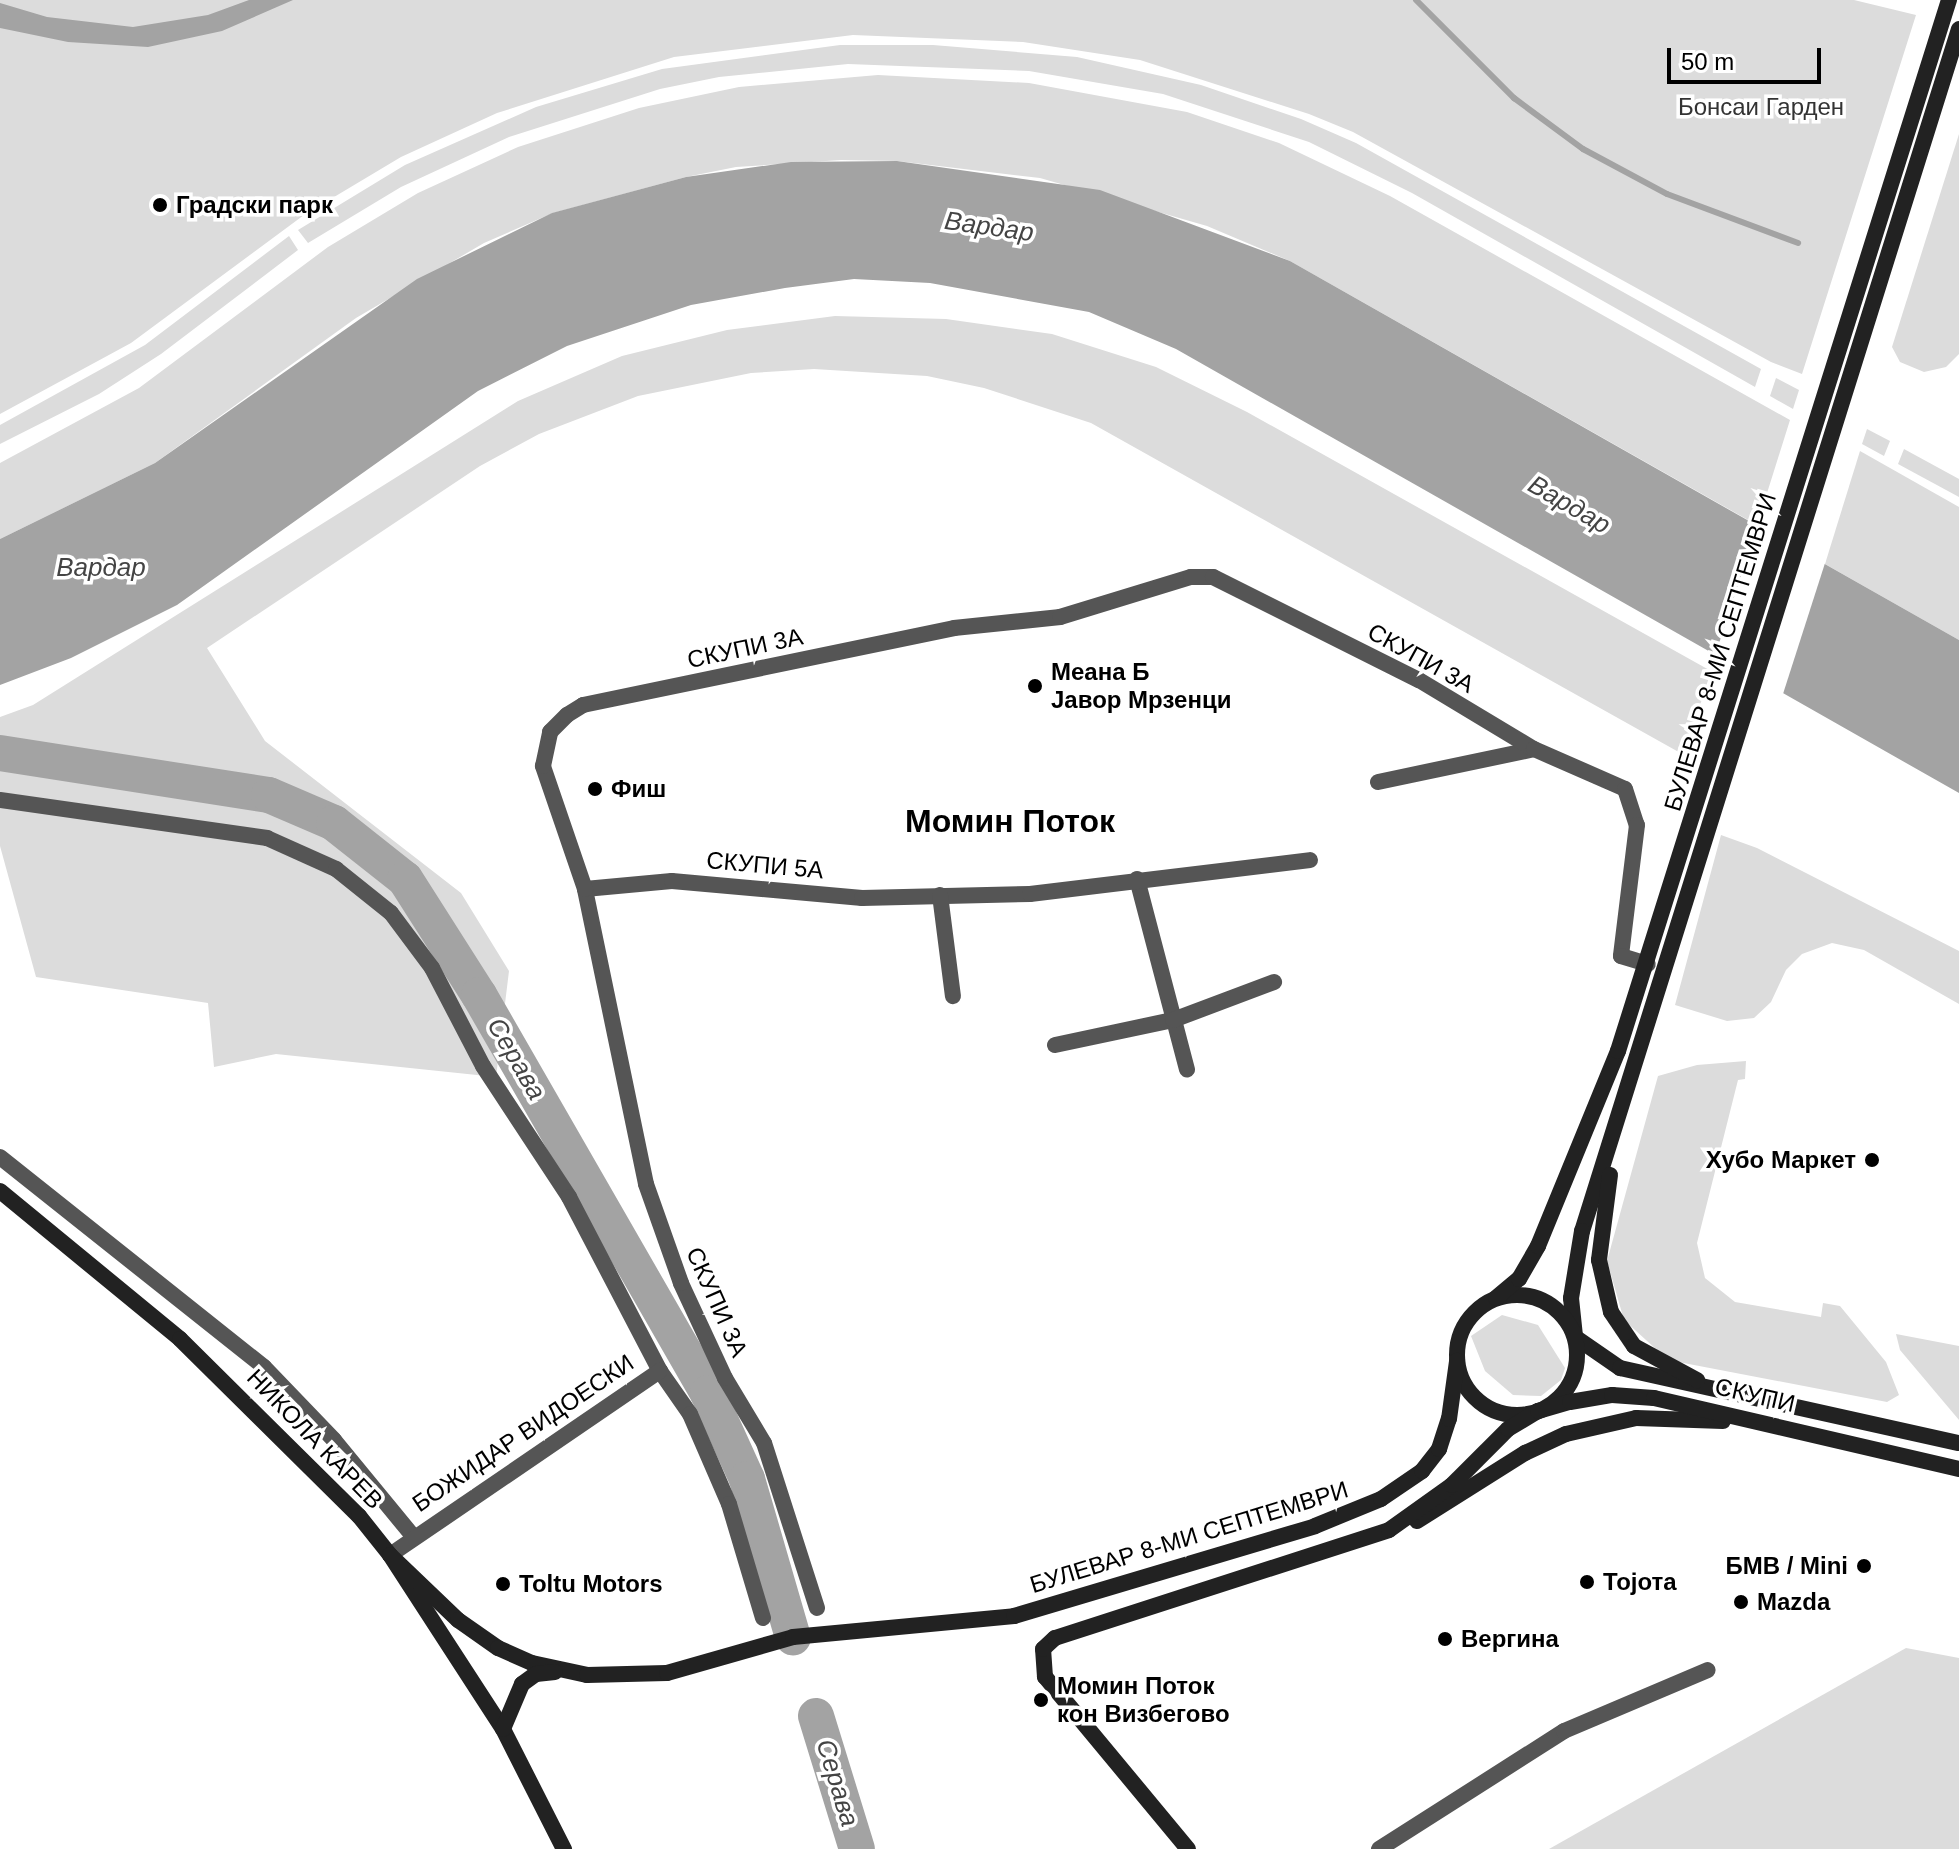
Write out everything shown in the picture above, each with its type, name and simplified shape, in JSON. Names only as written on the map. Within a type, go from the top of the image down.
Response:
[{"type":"street","name":"БУЛЕВАР 8-МИ СЕПТЕМВРИ","points":[[1496,1298],[1519,1279],[1538,1246],[1648,964],[1949,0]]},
{"type":"street","name":"БУЛЕВАР 8-МИ СЕПТЕМВРИ","points":[[1575,1337],[1574,1266],[1959,29]]},
{"type":"street","name":"СКУПИ 3А","points":[[817,1608],[764,1443],[725,1378],[661,1237],[610,1023],[585,889],[543,766],[550,732],[583,705],[954,628],[1060,617],[1191,577],[1213,577],[1406,673],[1534,749],[1625,789],[1634,806],[1635,851],[1625,891],[1621,956],[1648,964]]},
{"type":"street","points":[[1378,782],[1534,749]]},
{"type":"street","name":"БОЖИДАР ВИДОЕСКИ","points":[[0,800],[267,838],[336,869],[364,888],[414,940],[483,1066],[569,1197],[660,1371],[713,1461],[763,1618]]},
{"type":"street","name":"СКУПИ 5А","points":[[585,889],[672,881],[862,898],[1030,894],[1310,860]]},
{"type":"street","points":[[1137,879],[1187,1070]]},
{"type":"street","points":[[940,895],[953,996]]},
{"type":"street","points":[[1055,1045],[1173,1020],[1274,982]]},
{"type":"street","points":[[1614,1141],[1599,1260],[1615,1321],[1646,1355],[1736,1395]]},
{"type":"street","points":[[0,1157],[264,1367],[334,1440],[412,1535]]},
{"type":"street","name":"НИКОЛА КАРЕВ","points":[[0,1191],[191,1349],[328,1482],[390,1555],[503,1729],[564,1849]]},
{"type":"street","points":[[1389,1530],[1452,1485],[1503,1433],[1557,1402],[1575,1377],[1575,1337],[1562,1317],[1541,1301],[1496,1298],[1464,1322],[1457,1361],[1469,1389],[1486,1403],[1513,1413],[1538,1411]]},
{"type":"street","name":"СКУПИ","points":[[1575,1337],[1620,1368],[1959,1443]]},
{"type":"street","name":"БУЛЕВАР 8-МИ СЕПТЕМВРИ","points":[[565,1672],[667,1673],[755,1646],[839,1633],[1024,1614],[1315,1526],[1381,1499],[1422,1471],[1439,1449],[1449,1419],[1457,1361]]},
{"type":"street","name":"БОЖИДАР ВИДОЕСКИ","points":[[390,1555],[412,1535],[660,1371]]},
{"type":"street","name":"СКУПИ","points":[[1538,1411],[1600,1396],[1635,1395],[1789,1427],[1959,1469]]},
{"type":"street","points":[[1188,1849],[1057,1693],[1042,1668],[1043,1649],[1067,1633],[1431,1515],[1545,1443],[1590,1427],[1661,1417],[1789,1427]]},
{"type":"street","points":[[390,1555],[458,1620],[498,1648],[565,1672]]},
{"type":"street","points":[[1379,1849],[1564,1731],[1708,1670]]},
{"type":"street","points":[[503,1729],[510,1702],[528,1678],[565,1672]]},
{"type":"green space","name":"Градски парк","points":[[0,0],[1854,0],[1916,15],[1802,374],[1771,362],[1353,132],[1309,114],[1140,60],[1023,42],[853,35],[674,57],[497,113],[401,157],[304,215],[131,343],[0,414]]},
{"type":"green space","points":[[840,45],[933,45],[1077,57],[1201,85],[1301,119],[1356,143],[1761,369],[1755,387],[1412,193],[1309,142],[1163,94],[1029,71],[848,64],[719,77],[660,89],[509,137],[401,187],[308,243],[298,230],[405,165],[536,107],[662,69]]},
{"type":"green space","points":[[878,75],[1029,83],[1187,112],[1279,143],[1390,196],[1790,420],[1757,525],[1290,261],[1207,226],[1040,178],[897,161],[841,160],[736,167],[686,177],[553,213],[484,243],[356,318],[155,463],[0,539],[0,463],[139,388],[328,247],[418,193],[518,147],[639,108],[739,87]]},
{"type":"green space","points":[[1959,134],[1959,354],[1946,367],[1924,372],[1900,362],[1892,347]]},
{"type":"green space","points":[[289,236],[298,250],[161,354],[99,394],[0,444],[0,425],[145,345]]},
{"type":"green space","points":[[835,316],[946,319],[1052,334],[1156,367],[1247,412],[1711,671],[1684,755],[1091,423],[984,388],[927,376],[814,369],[751,373],[638,396],[539,434],[480,466],[207,648],[265,741],[461,893],[509,971],[496,1077],[276,1054],[214,1067],[208,1003],[36,977],[0,846],[0,717],[33,705],[518,401],[622,356],[727,330]]},
{"type":"green space","points":[[1776,378],[1799,390],[1793,409],[1770,396]]},
{"type":"green space","points":[[1867,429],[1890,441],[1884,456],[1862,444]]},
{"type":"green space","points":[[1904,449],[1959,479],[1959,497],[1898,464]]},
{"type":"green space","points":[[1860,451],[1959,507],[1959,640],[1825,564]]},
{"type":"green space","points":[[1721,835],[1757,848],[1959,951],[1959,1004],[1864,950],[1832,943],[1802,954],[1786,970],[1771,1002],[1754,1018],[1727,1021],[1675,1005]]},
{"type":"green space","points":[[1746,1061],[1745,1079],[1738,1080],[1697,1243],[1705,1278],[1735,1302],[1821,1317],[1823,1303],[1840,1306],[1886,1362],[1899,1395],[1887,1402],[1668,1360],[1624,1320],[1607,1261],[1658,1076],[1697,1065]]},
{"type":"green space","points":[[1502,1315],[1538,1325],[1565,1368],[1561,1380],[1541,1396],[1513,1395],[1485,1371],[1471,1336]]},
{"type":"green space","points":[[1896,1334],[1959,1346],[1959,1420],[1900,1350]]},
{"type":"green space","points":[[1906,1648],[1959,1658],[1959,1849],[1549,1849]]},
{"type":"water","points":[[249,0],[293,0],[222,31],[148,47],[68,42],[0,28],[0,3],[47,17],[133,27],[208,15]]},
{"type":"water","name":"Вардар","points":[[897,161],[1100,190],[1290,261],[1959,640],[1959,793],[1176,349],[1089,312],[930,283],[854,279],[785,288],[691,305],[567,346],[478,391],[177,605],[71,658],[0,685],[0,539],[155,463],[417,279],[552,213],[686,177],[791,162]]},
{"type":"pier","points":[[1758,522],[1826,560],[1782,697],[1714,659]]},
{"type":"waterway","points":[[1416,0],[1514,98],[1583,149],[1667,194],[1798,243]]},
{"type":"waterway","name":"Серава","points":[[0,753],[269,795],[334,823],[405,879],[479,995],[708,1393],[747,1479],[793,1637]]},
{"type":"waterway","name":"Серава","points":[[816,1716],[857,1849]]},
{"type":"place","name":"Градски парк","points":[[160,205]]},
{"type":"place","name":"Меана Б Јавор Мрзенци","points":[[1035,686]]},
{"type":"place","name":"Фиш","points":[[595,789]]},
{"type":"place","name":"Хубо Маркет","points":[[1872,1160]]},
{"type":"place","name":"БМВ / Mini","points":[[1864,1566]]},
{"type":"place","name":"Тојота","points":[[1587,1582]]},
{"type":"place","name":"Toltu Motors","points":[[503,1584]]},
{"type":"place","name":"Mazda","points":[[1741,1602]]},
{"type":"place","name":"Вергина","points":[[1445,1639]]},
{"type":"place","name":"Момин Поток кон Визбегово","points":[[1041,1700]]},
{"type":"district","name":"Момин Поток","points":[[1010,821]]},
{"type":"park label","name":"Бонсаи Гарден","points":[[1761,107]]}]
